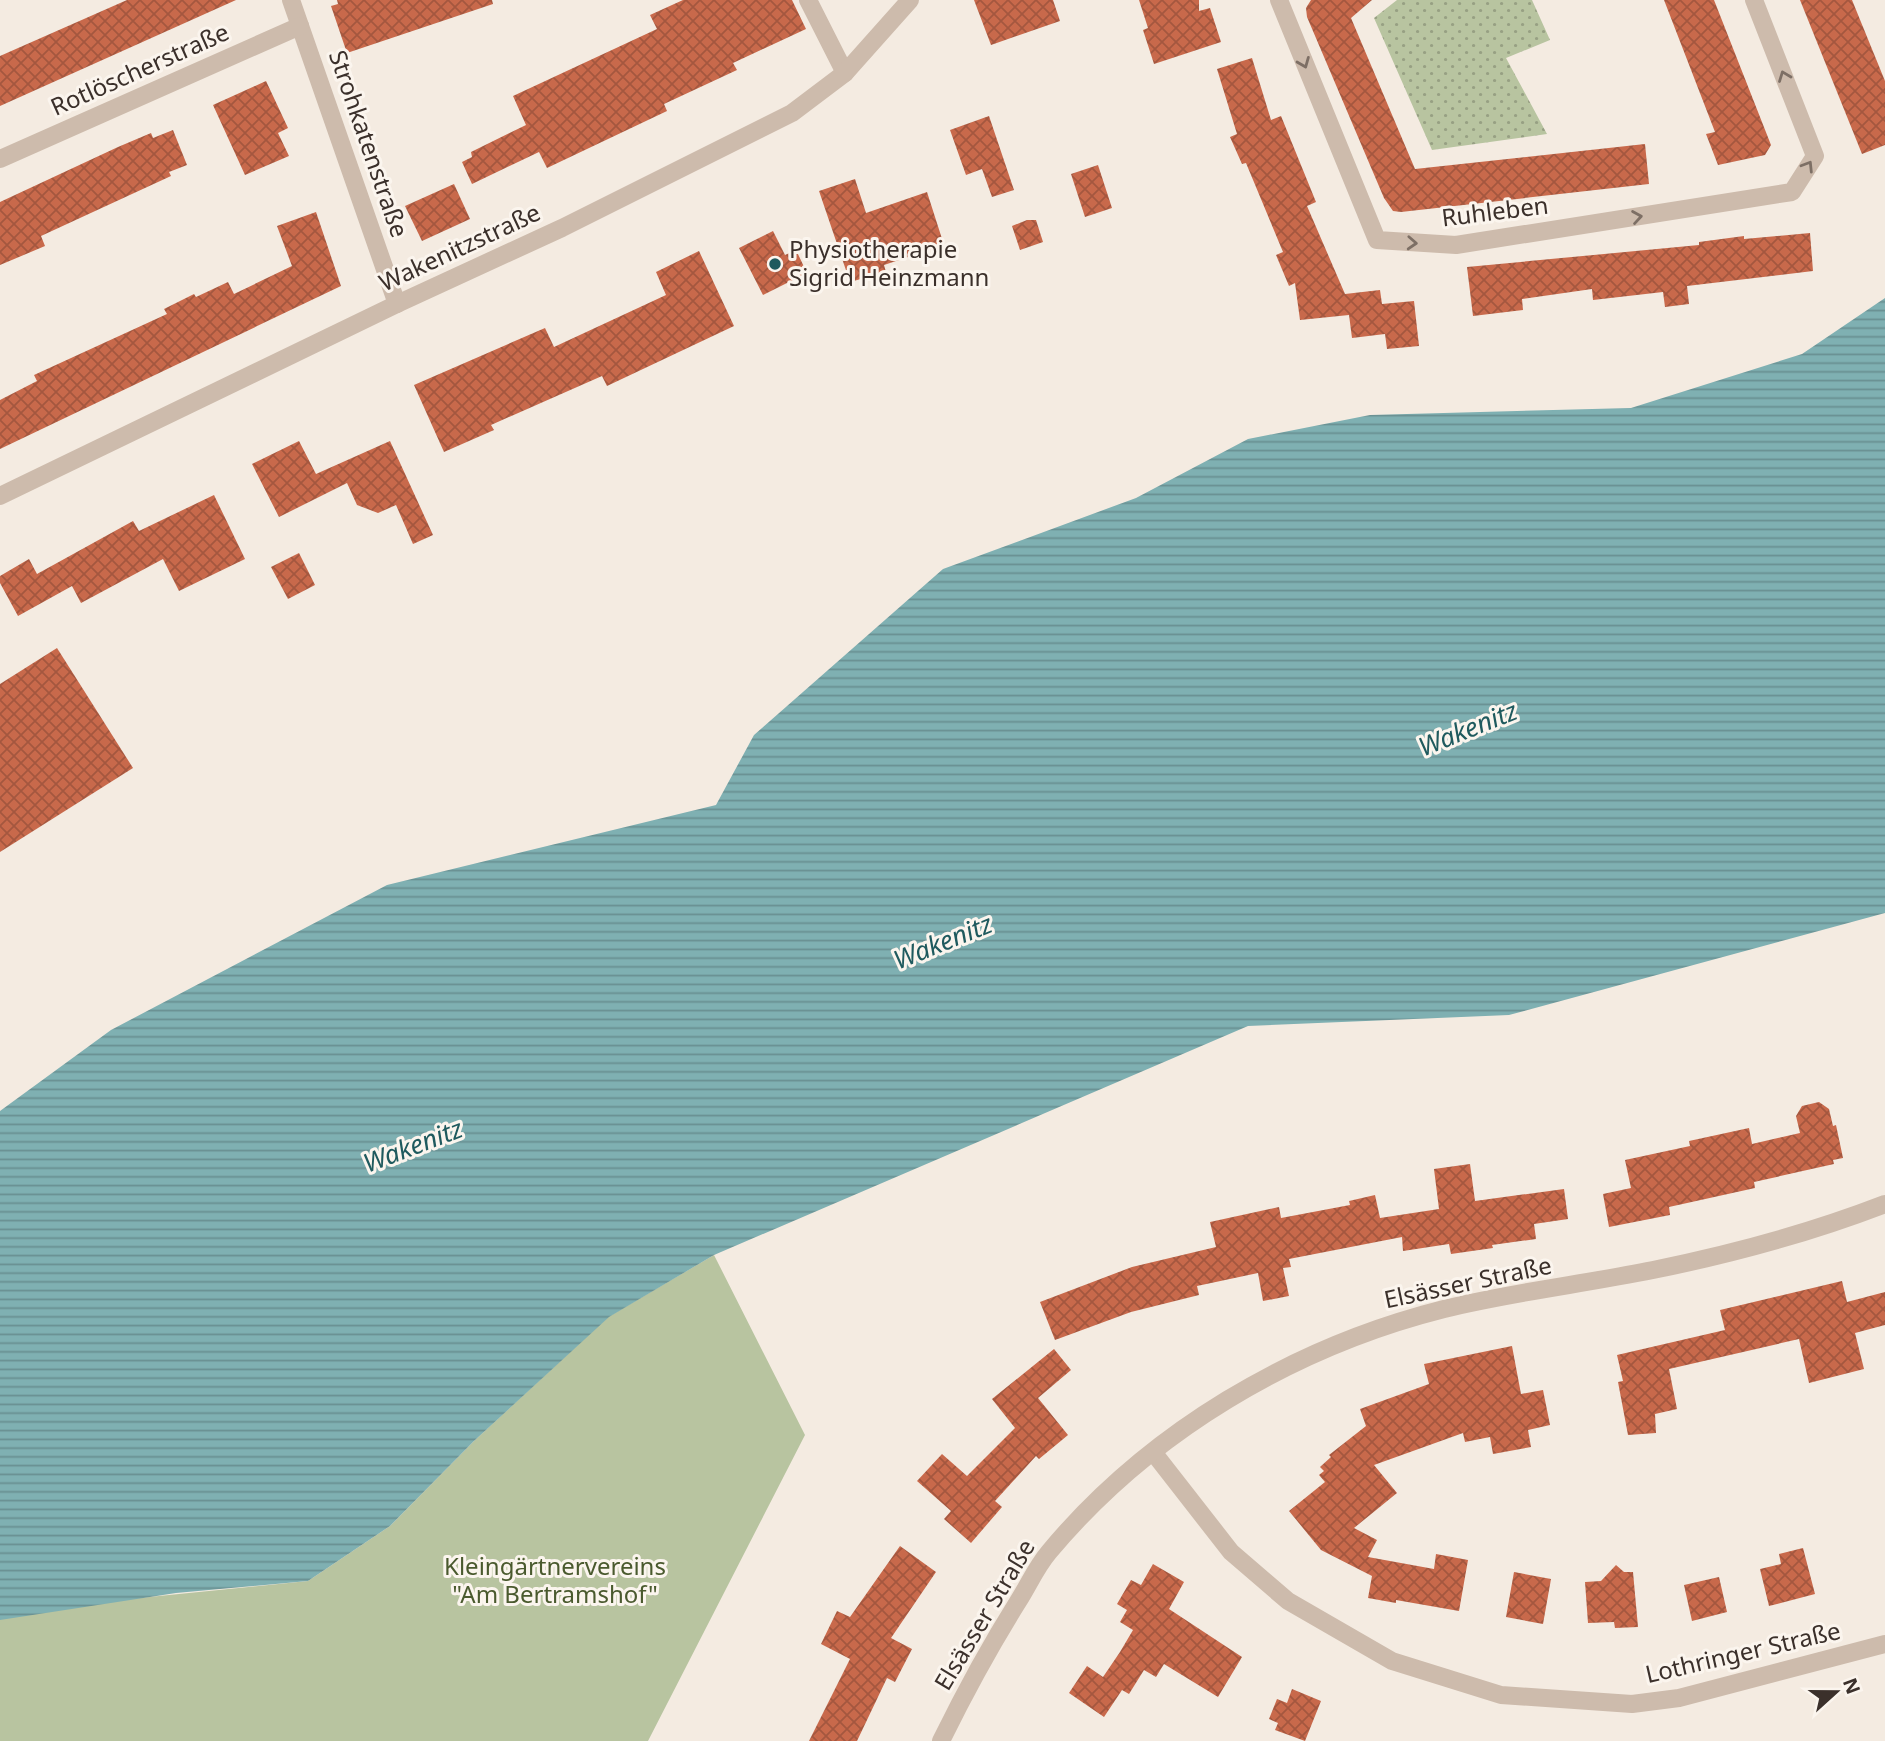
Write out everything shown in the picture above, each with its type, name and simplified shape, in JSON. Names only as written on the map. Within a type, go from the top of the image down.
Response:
[{"type":"street","name":"Strohkatenstraße","points":[[292,0],[397,304]]},
{"type":"street","points":[[808,0],[845,73]]},
{"type":"street","name":"Wakenitzstraße","points":[[0,496],[397,304],[562,228],[792,113],[845,73],[910,0]]},
{"type":"street","name":"Ruhleben","points":[[1279,0],[1377,240],[1456,245],[1792,192],[1815,156],[1754,0]]},
{"type":"street","name":"Rotlöscherstraße","points":[[0,159],[300,26]]},
{"type":"street","name":"Elsässer Straße","points":[[941,1741],[976,1669],[1048,1553],[1103,1495],[1153,1452],[1248,1386],[1321,1350],[1379,1328],[1446,1309],[1753,1248],[1885,1205]]},
{"type":"street","name":"Lothringer Straße","points":[[1153,1452],[1231,1552],[1288,1601],[1392,1661],[1501,1695],[1632,1704],[1679,1698],[1885,1644]]},
{"type":"green space","points":[[1397,0],[1532,0],[1550,40],[1506,58],[1547,134],[1432,150],[1374,18]]},
{"type":"green space","name":"Kleingärtnervereins \"Am Bertramshof\"","points":[[714,1255],[805,1435],[648,1741],[0,1741],[0,1612],[308,1581],[390,1526],[474,1441],[608,1317]]},
{"type":"water","name":"Wakenitz","points":[[1885,298],[1885,913],[1509,1015],[1248,1026],[714,1255],[609,1317],[474,1441],[390,1526],[308,1581],[176,1593],[0,1620],[0,1111],[111,1030],[387,885],[716,805],[754,735],[943,569],[1136,498],[1248,439],[1370,415],[1631,408],[1802,354]]},
{"type":"building","points":[[127,0],[236,0],[0,106],[0,56]]},
{"type":"building","points":[[337,0],[492,0],[493,4],[347,53],[331,6],[338,4]]},
{"type":"building","points":[[683,0],[792,0],[806,29],[733,63],[737,70],[664,104],[667,111],[547,168],[539,152],[472,184],[462,162],[472,157],[471,152],[526,125],[513,96],[657,29],[650,15]]},
{"type":"building","points":[[974,0],[1053,0],[1060,21],[991,45]]},
{"type":"building","points":[[1139,0],[1199,0],[1199,11],[1210,8],[1221,42],[1154,64],[1143,30],[1148,28]]},
{"type":"building","points":[[1311,0],[1372,0],[1351,18],[1415,169],[1645,144],[1649,184],[1393,211],[1384,198],[1307,17],[1306,8]]},
{"type":"building","points":[[1664,0],[1714,0],[1771,145],[1765,155],[1718,165],[1706,134],[1715,132]]},
{"type":"building","points":[[1800,0],[1852,0],[1885,81],[1885,145],[1862,154]]},
{"type":"building","points":[[1252,58],[1271,120],[1281,116],[1316,202],[1307,206],[1345,294],[1380,290],[1382,304],[1414,301],[1419,346],[1387,349],[1385,334],[1352,338],[1349,315],[1300,320],[1295,283],[1289,286],[1276,255],[1283,252],[1246,163],[1242,164],[1230,137],[1237,134],[1217,69]]},
{"type":"building","points":[[266,81],[288,128],[278,133],[289,156],[245,175],[213,105]]},
{"type":"building","points":[[989,116],[1014,190],[992,197],[982,169],[966,175],[950,130]]},
{"type":"building","points":[[173,130],[187,165],[169,172],[171,176],[41,236],[45,246],[0,265],[0,202],[151,133],[153,138]]},
{"type":"building","points":[[1098,165],[1112,208],[1085,217],[1071,174]]},
{"type":"building","points":[[855,179],[866,213],[927,192],[944,245],[884,265],[886,272],[850,282],[819,191]]},
{"type":"building","points":[[454,184],[470,219],[422,241],[405,206]]},
{"type":"building","points":[[316,212],[341,286],[0,449],[0,400],[37,381],[34,375],[167,314],[164,309],[194,294],[196,297],[228,282],[234,294],[292,266],[277,226]]},
{"type":"building","points":[[1027,220],[1036,220],[1043,242],[1020,250],[1012,226]]},
{"type":"building","name":"Physiotherapie Sigrid Heinzmann","points":[[773,231],[785,255],[796,250],[807,273],[763,295],[739,248]]},
{"type":"building","points":[[1810,233],[1813,271],[1687,286],[1689,304],[1665,307],[1663,292],[1593,300],[1592,289],[1522,299],[1523,310],[1473,316],[1467,267],[1699,245],[1699,242],[1744,236],[1744,239]]},
{"type":"building","points":[[699,251],[734,326],[607,386],[602,376],[491,425],[494,430],[444,452],[414,385],[545,328],[554,347],[666,295],[656,272]]},
{"type":"building","points":[[299,441],[316,474],[390,441],[433,535],[413,544],[396,505],[378,513],[357,505],[347,483],[279,517],[252,464]]},
{"type":"building","points":[[214,495],[245,559],[179,591],[163,559],[81,603],[72,586],[18,616],[0,583],[0,576],[29,559],[37,574],[133,521],[139,531]]},
{"type":"building","points":[[299,553],[315,585],[288,599],[271,567]]},
{"type":"building","points":[[57,648],[133,768],[0,852],[0,684]]},
{"type":"building","points":[[1819,1102],[1829,1109],[1833,1126],[1836,1125],[1843,1158],[1833,1160],[1834,1164],[1754,1182],[1755,1188],[1669,1207],[1670,1215],[1609,1227],[1603,1194],[1631,1188],[1625,1160],[1690,1146],[1689,1141],[1749,1128],[1752,1144],[1800,1133],[1796,1116],[1802,1106]]},
{"type":"building","points":[[1470,1164],[1475,1201],[1564,1189],[1568,1219],[1534,1224],[1536,1239],[1492,1245],[1493,1248],[1451,1254],[1449,1244],[1403,1251],[1402,1237],[1289,1259],[1291,1267],[1283,1268],[1289,1296],[1263,1301],[1258,1273],[1197,1286],[1199,1295],[1131,1312],[1055,1340],[1040,1302],[1132,1267],[1216,1247],[1210,1222],[1279,1207],[1281,1218],[1350,1205],[1349,1201],[1375,1195],[1380,1218],[1439,1209],[1434,1169]]},
{"type":"building","points":[[1842,1281],[1847,1302],[1885,1292],[1885,1325],[1855,1333],[1864,1369],[1809,1383],[1799,1339],[1669,1369],[1677,1409],[1655,1414],[1656,1433],[1628,1435],[1618,1382],[1623,1381],[1617,1355],[1725,1330],[1720,1310]]},
{"type":"building","points":[[1512,1346],[1521,1394],[1543,1390],[1550,1425],[1528,1430],[1531,1447],[1493,1454],[1490,1437],[1465,1442],[1463,1433],[1374,1465],[1397,1493],[1354,1528],[1377,1540],[1368,1557],[1434,1569],[1436,1554],[1468,1560],[1459,1611],[1368,1598],[1372,1576],[1321,1550],[1289,1511],[1325,1482],[1319,1475],[1324,1471],[1320,1467],[1331,1457],[1329,1455],[1366,1426],[1360,1409],[1429,1384],[1424,1364]]},
{"type":"building","points":[[1054,1349],[1071,1370],[1038,1398],[1068,1435],[1039,1459],[1036,1456],[995,1501],[1002,1507],[971,1543],[944,1519],[951,1511],[917,1481],[942,1454],[967,1476],[1015,1428],[992,1399]]},
{"type":"building","points":[[900,1546],[936,1572],[891,1638],[912,1649],[895,1682],[887,1678],[857,1741],[809,1741],[850,1659],[821,1644],[837,1611],[850,1617]]},
{"type":"building","points":[[1803,1548],[1815,1594],[1769,1606],[1760,1569],[1781,1564],[1779,1554]]},
{"type":"building","points":[[1153,1564],[1184,1582],[1169,1609],[1242,1657],[1218,1697],[1164,1664],[1156,1677],[1144,1670],[1129,1694],[1122,1690],[1104,1717],[1069,1693],[1087,1666],[1103,1677],[1120,1652],[1133,1630],[1120,1622],[1127,1610],[1117,1604],[1131,1580],[1141,1585]]},
{"type":"building","points":[[1616,1565],[1624,1572],[1633,1572],[1638,1627],[1615,1628],[1614,1622],[1588,1623],[1585,1582],[1601,1581]]},
{"type":"building","points":[[1514,1572],[1551,1579],[1543,1624],[1506,1617]]},
{"type":"building","points":[[1719,1577],[1727,1612],[1692,1621],[1684,1585]]},
{"type":"building","points":[[1292,1689],[1321,1701],[1305,1741],[1275,1730],[1278,1723],[1269,1719],[1277,1699],[1287,1703]]},
{"type":"place","name":"Physiotherapie Sigrid Heinzmann","points":[[775,264]]}]
